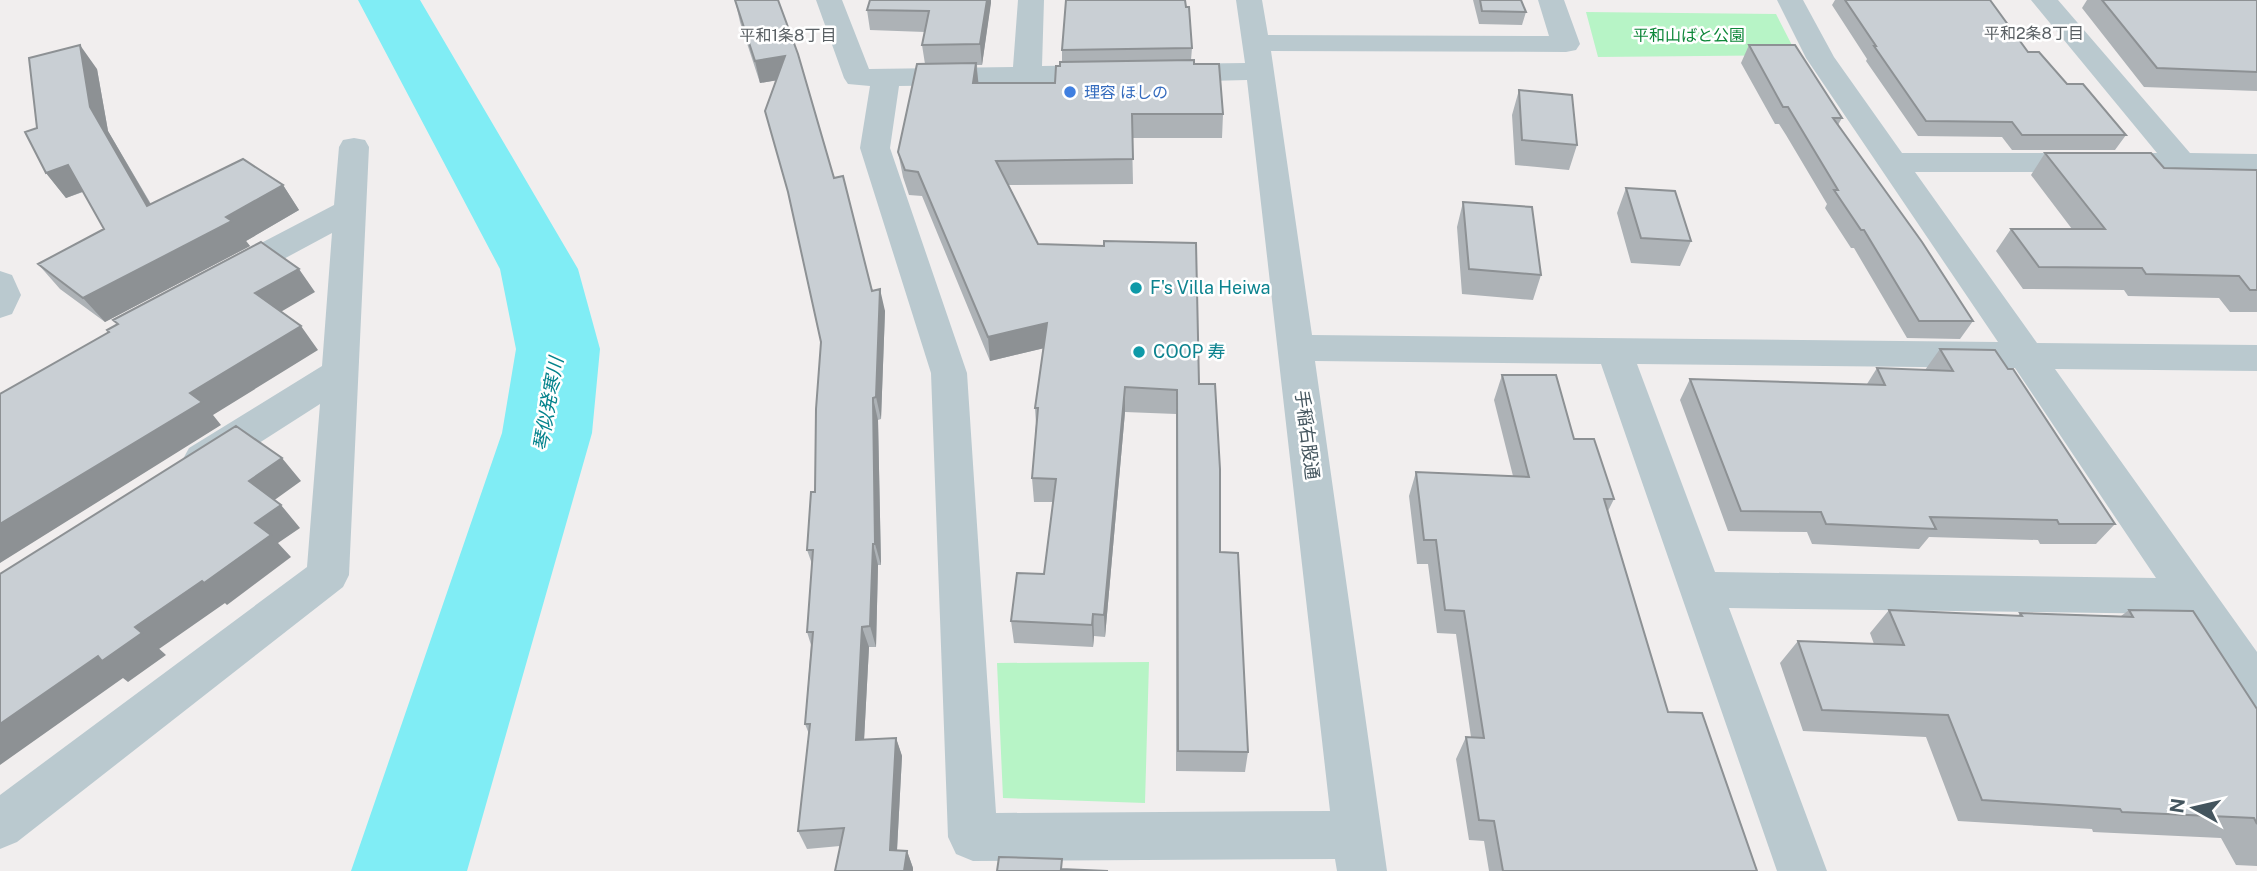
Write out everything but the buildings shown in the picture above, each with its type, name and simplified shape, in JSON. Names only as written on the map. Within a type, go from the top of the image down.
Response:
[{"type":"street","points":[[828,0],[858,78],[1027,75],[1258,57],[1566,44],[1551,0]]},
{"type":"street","points":[[1027,75],[1031,0]]},
{"type":"street","name":"手稲右股通","points":[[1249,0],[1361,853]]},
{"type":"street","points":[[1790,0],[1819,58],[2257,689]]},
{"type":"street","points":[[2044,0],[2182,163]]},
{"type":"street","points":[[887,77],[875,148],[949,373],[973,836],[1361,853]]},
{"type":"street","points":[[0,825],[328,575],[354,147]]},
{"type":"street","points":[[1890,162],[2257,163]]},
{"type":"street","points":[[205,287],[349,210]]},
{"type":"street","points":[[0,283],[4,295],[0,306]]},
{"type":"street","points":[[1295,348],[2257,358]]},
{"type":"street","points":[[1615,353],[1802,871]]},
{"type":"street","points":[[176,477],[340,373]]},
{"type":"street","points":[[1702,590],[2192,596]]},
{"type":"green space","name":"平和山ばと公園","points":[[1586,12],[1776,14],[1797,55],[1598,57]]},
{"type":"green space","points":[[1149,662],[1145,803],[1003,798],[997,663]]},
{"type":"waterway","name":"琴似発寒川","points":[[389,0],[539,269],[558,349],[547,433],[409,871]]},
{"type":"place","name":"理容 ほしの","points":[[1070,92]]},
{"type":"place","name":"F's Villa Heiwa","points":[[1136,288]]},
{"type":"place","name":"COOP 寿","points":[[1139,352]]},
{"type":"district","name":"平和2条8丁目","points":[[2034,33]]},
{"type":"district","name":"平和1条8丁目","points":[[788,35]]}]
